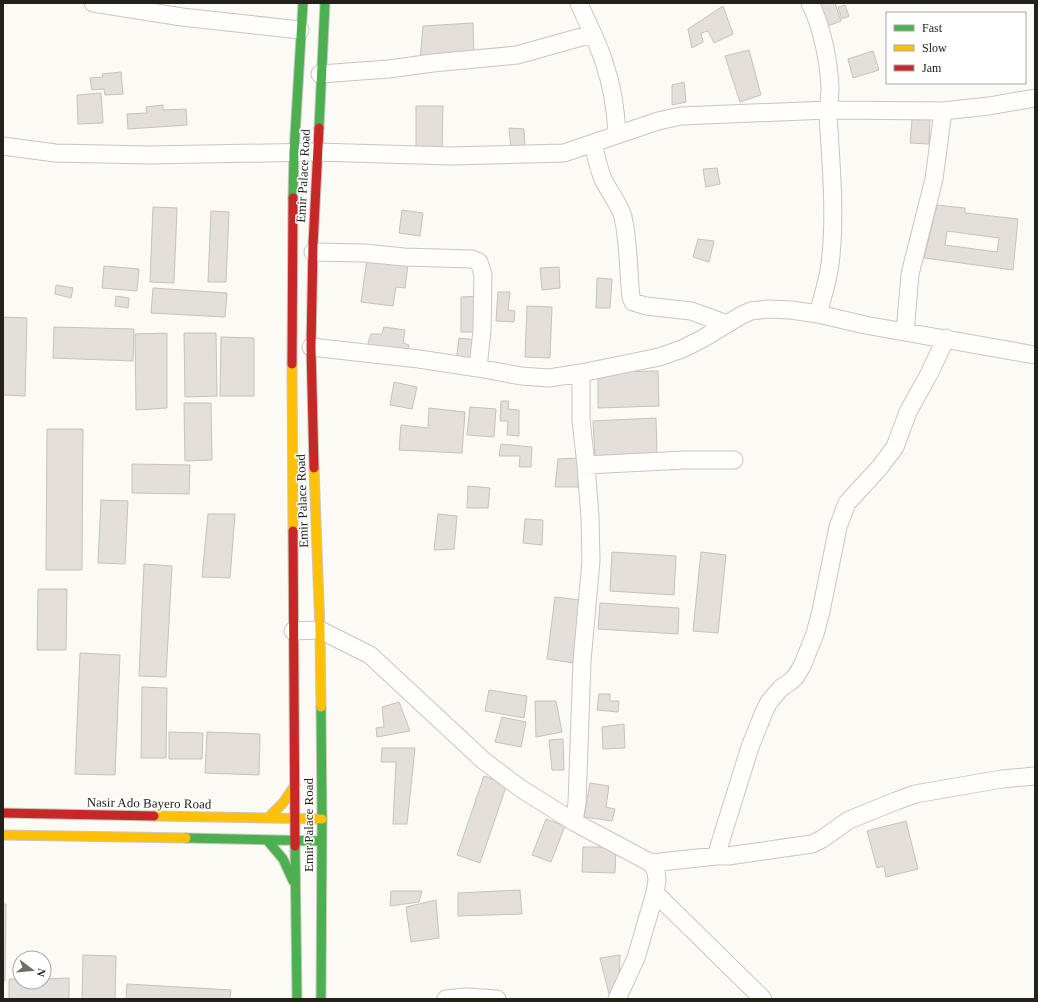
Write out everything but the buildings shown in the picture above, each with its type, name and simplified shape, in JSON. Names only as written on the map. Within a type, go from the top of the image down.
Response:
[{"type":"main road","name":"Emir Palace Road","points":[[297,999],[293,632],[292,312],[294,152],[300,30],[303,3]]},
{"type":"main road","name":"Emir Palace Road","points":[[321,999],[322,819],[320,630],[314,492],[311,347],[312,252],[318,152],[320,74],[325,3]]},
{"type":"main road","points":[[268,818],[283,804],[295,786]]},
{"type":"main road","name":"Nasir Ado Bayero Road","points":[[3,813],[322,819]]},
{"type":"main road","points":[[3,835],[322,841]]},
{"type":"main road","points":[[267,840],[275,847],[285,860],[296,888]]},
{"type":"street","points":[[97,3],[182,17],[300,30]]},
{"type":"street","points":[[579,3],[604,62],[614,98],[617,117],[617,134]]},
{"type":"street","points":[[810,3],[815,13],[825,49],[830,88],[828,110],[832,238],[830,265],[818,314]]},
{"type":"street","points":[[320,74],[389,69],[440,62],[517,55],[592,34]]},
{"type":"street","points":[[3,146],[55,153],[150,156],[294,152],[451,156],[523,154],[564,152],[658,121],[681,116],[828,110],[943,111],[989,106],[1035,98]]},
{"type":"street","points":[[906,332],[910,274],[934,179],[943,111]]},
{"type":"street","points":[[593,143],[603,178],[623,217],[632,301],[646,306],[691,311],[727,324]]},
{"type":"street","points":[[312,252],[364,253],[404,257],[472,259],[479,262],[483,275],[482,330],[478,368]]},
{"type":"street","points":[[311,347],[419,359],[521,376],[549,378],[659,357],[682,349],[751,311],[791,310],[1035,355]]},
{"type":"street","points":[[716,856],[750,747],[764,712],[773,697],[781,688],[796,676],[802,666],[815,634],[838,527],[847,503],[880,467],[895,447],[908,412],[929,374],[946,338]]},
{"type":"street","points":[[574,822],[577,803],[582,661],[591,561],[586,465],[581,420],[581,373]]},
{"type":"street","points":[[586,465],[685,460],[734,460]]},
{"type":"street","points":[[293,632],[320,630],[370,655],[484,761],[520,788],[574,822],[652,863],[728,856],[812,844],[822,839],[849,820],[896,800],[915,794],[1002,779],[1035,776]]},
{"type":"street","points":[[617,999],[636,958],[654,893],[657,880],[656,871],[652,863]]},
{"type":"street","points":[[654,893],[763,999]]},
{"type":"street","points":[[446,999],[466,997],[497,999]]},
{"type":"traffic: fast","points":[[293,198],[294,152],[303,3]]},
{"type":"traffic: fast","points":[[319,128],[325,3]]},
{"type":"traffic: fast","points":[[321,707],[321,999]]},
{"type":"traffic: fast","points":[[186,838],[322,841]]},
{"type":"traffic: fast","points":[[267,840],[283,859],[293,881]]},
{"type":"traffic: fast","points":[[295,846],[297,999]]},
{"type":"traffic: slow","points":[[292,364],[293,531]]},
{"type":"traffic: slow","points":[[314,468],[320,630],[321,707]]},
{"type":"traffic: slow","points":[[268,818],[283,803],[295,785]]},
{"type":"traffic: slow","points":[[154,816],[322,819]]},
{"type":"traffic: slow","points":[[3,835],[186,838]]},
{"type":"traffic: jam","points":[[314,468],[311,347],[313,245],[319,128]]},
{"type":"traffic: jam","points":[[292,364],[293,198]]},
{"type":"traffic: jam","points":[[293,531],[295,846]]},
{"type":"traffic: jam","points":[[3,813],[154,816]]}]
